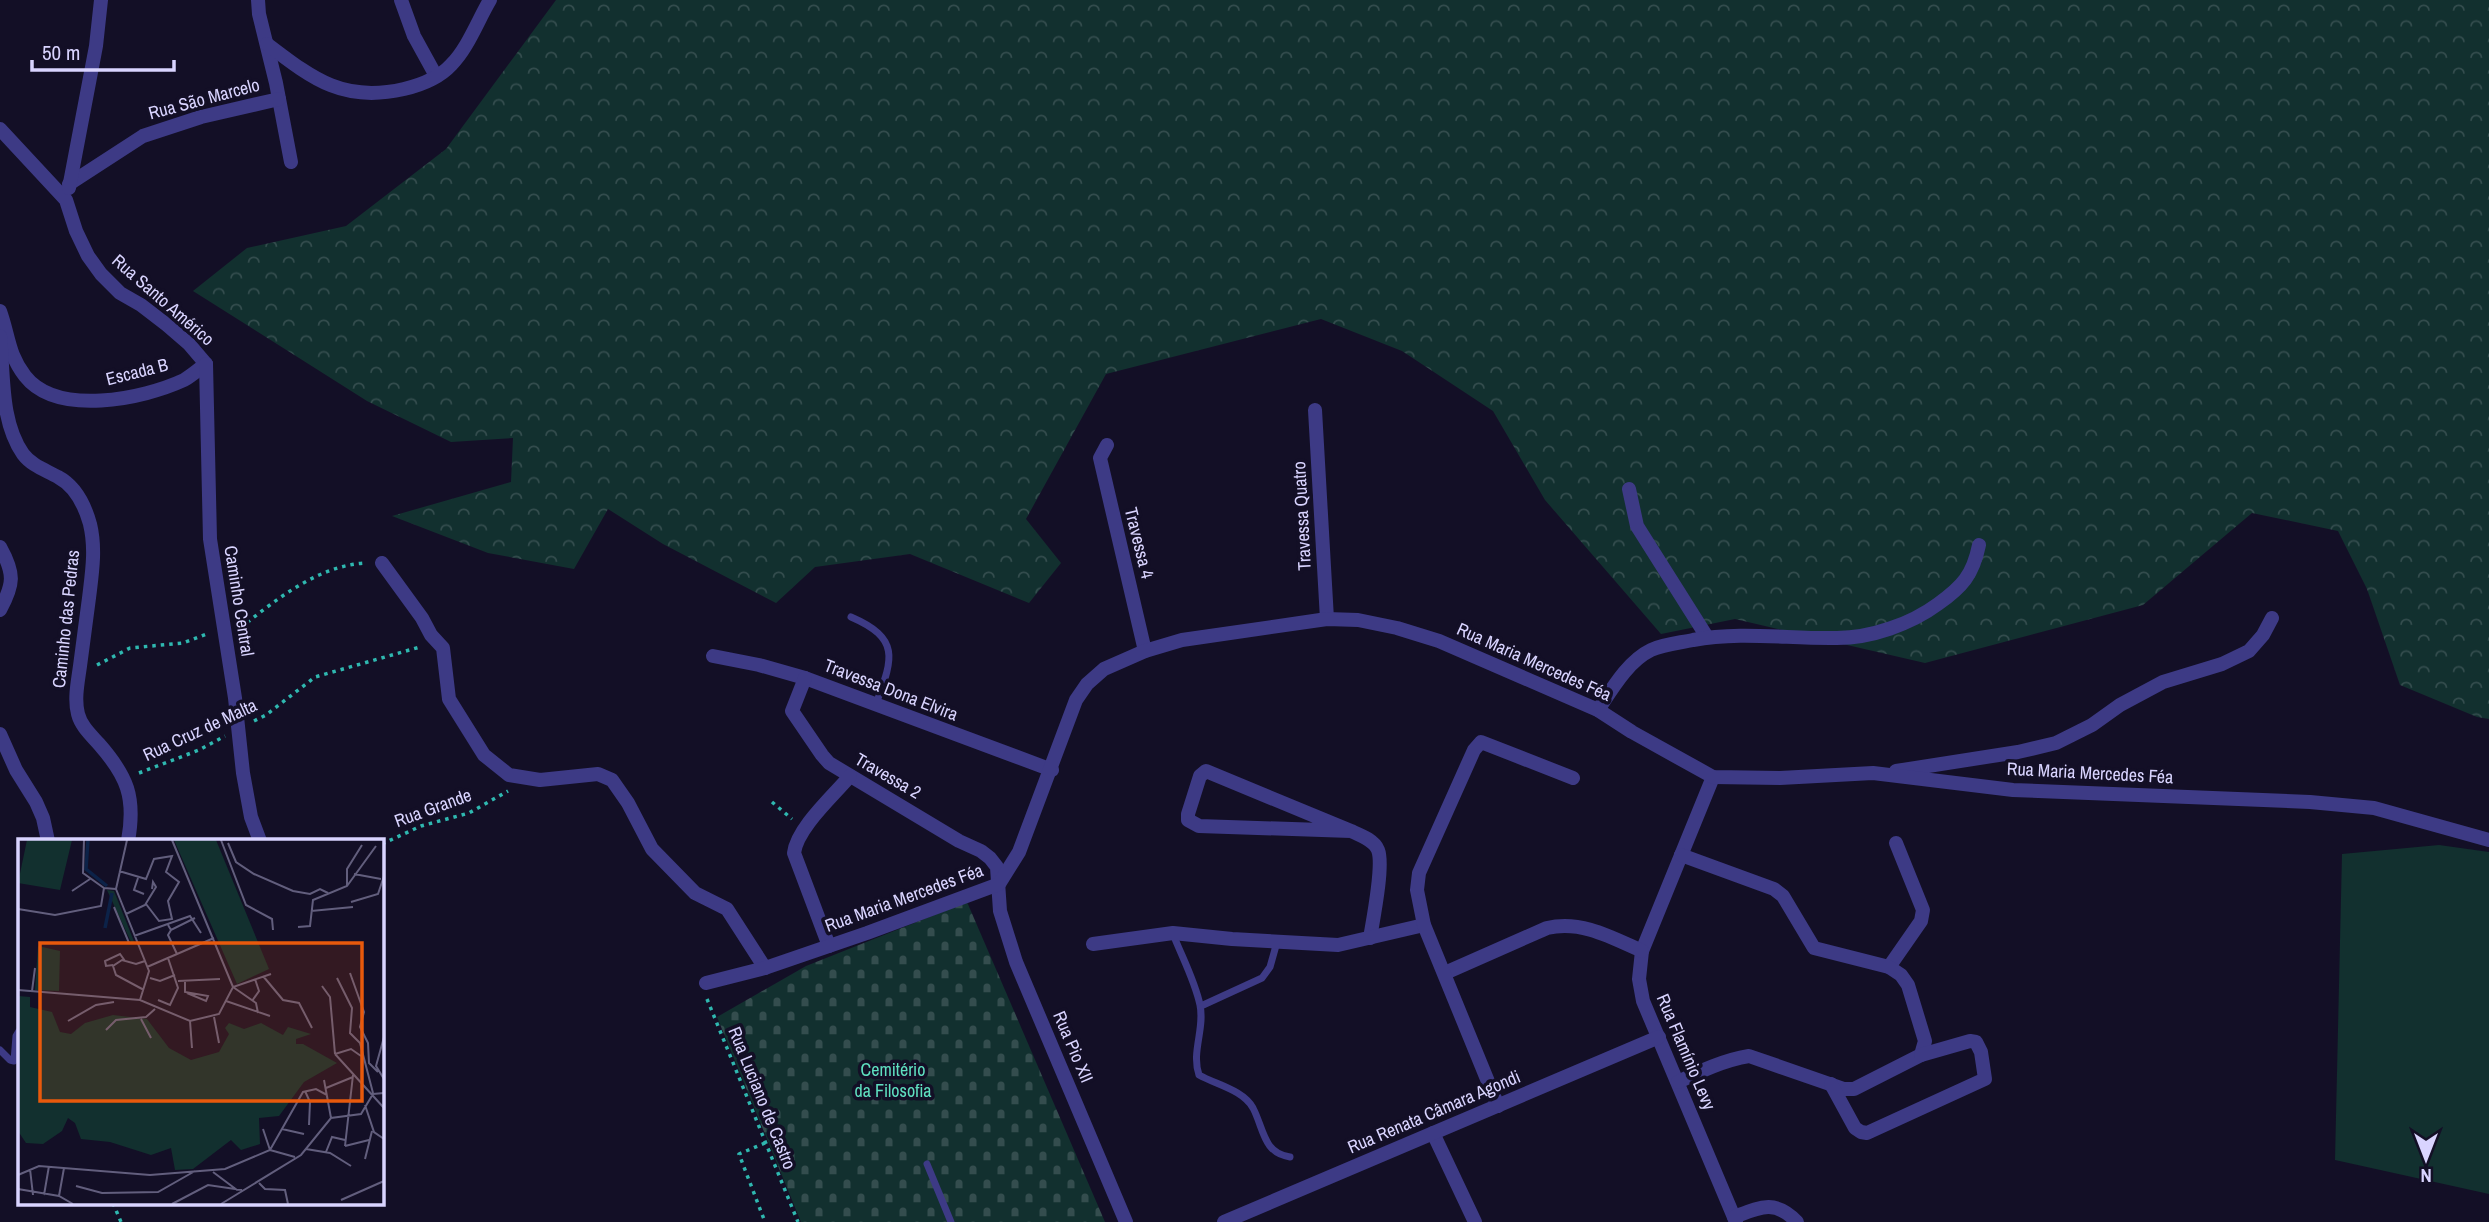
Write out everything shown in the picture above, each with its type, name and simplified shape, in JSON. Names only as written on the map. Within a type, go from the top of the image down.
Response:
[{"type":"street","points":[[66,200],[96,46],[101,0]]},
{"type":"street","points":[[258,0],[290,162]]},
{"type":"street","points":[[401,0],[414,36],[436,76]]},
{"type":"street","points":[[267,44],[326,84],[352,93],[391,92],[421,85],[451,65],[490,0]]},
{"type":"street","name":"Rua São Marcelo","points":[[69,184],[143,136],[201,117],[279,99]]},
{"type":"street","name":"Rua Santo Américo","points":[[0,130],[66,200],[76,232],[101,274],[120,293],[167,325],[189,344],[206,364]]},
{"type":"street","name":"Escada B","points":[[0,311],[6,327],[8,346],[25,376],[38,389],[55,396],[83,401],[127,398],[185,379],[206,364]]},
{"type":"street","name":"Caminho das Pedras","points":[[0,336],[5,405],[17,444],[34,465],[74,488],[89,522],[93,539],[93,576],[79,673],[77,712],[83,725],[125,779],[129,792],[131,825],[128,839]]},
{"type":"street","name":"Caminho Central","points":[[206,364],[210,539],[248,801],[259,839]]},
{"type":"street","name":"Travessa Quatro","points":[[1315,410],[1327,619]]},
{"type":"street","name":"Travessa 4","points":[[1107,445],[1100,458],[1146,651]]},
{"type":"street","points":[[1629,489],[1637,526],[1707,637]]},
{"type":"street","points":[[1598,710],[1616,682],[1650,650],[1707,637],[1734,635],[1840,638],[1899,625],[1932,609],[1962,586],[1976,560],[1979,545]]},
{"type":"street","points":[[0,547],[12,573],[9,591],[0,610]]},
{"type":"street","points":[[382,563],[443,648],[449,699],[484,755],[509,775],[536,780],[598,774],[612,780],[628,803],[652,849],[695,893],[727,909],[765,968]]},
{"type":"street","points":[[1873,773],[1902,771],[2018,752],[2056,743],[2092,725],[2120,705],[2163,682],[2222,664],[2249,651],[2263,635],[2272,618]]},
{"type":"street","name":"Rua Maria Mercedes Féa","points":[[706,983],[765,968],[999,884],[1019,852],[1052,770],[1076,700],[1087,684],[1104,669],[1181,639],[1327,619],[1358,620],[1439,641],[1598,710],[1713,777],[1780,778],[1873,773],[2013,790],[2310,802],[2374,808],[2489,840]]},
{"type":"street","name":"Travessa Dona Elvira","points":[[713,656],[805,678],[1052,770]]},
{"type":"street","name":"Travessa 2","points":[[805,678],[793,704],[794,715],[822,755],[850,776],[959,841],[981,851],[997,867],[999,884]]},
{"type":"street","points":[[0,734],[16,770],[36,802],[48,839]]},
{"type":"street","points":[[1498,1106],[1424,925],[1418,890],[1419,873],[1474,750],[1481,742],[1573,778]]},
{"type":"street","points":[[1352,831],[1199,826],[1188,820],[1188,814],[1200,776],[1206,771],[1352,831],[1367,839],[1378,849],[1380,864],[1370,938]]},
{"type":"street","points":[[829,946],[794,853],[804,830],[850,776]]},
{"type":"street","name":"Rua Flamínio Levy","points":[[1713,777],[1642,951],[1639,979],[1643,1001],[1735,1220]]},
{"type":"street","points":[[1889,967],[1921,921],[1923,910],[1896,843]]},
{"type":"street","points":[[1681,855],[1774,889],[1783,896],[1814,948],[1889,967],[1901,975],[1908,985],[1925,1041],[1921,1055]]},
{"type":"street","name":"Rua Pio XII","points":[[999,884],[1000,911],[1016,962],[1126,1222]]},
{"type":"street","points":[[1093,944],[1173,933],[1338,945],[1424,925]]},
{"type":"street","points":[[1445,973],[1547,928],[1560,925],[1576,925],[1600,932],[1642,951]]},
{"type":"street","name":"Rua Renata Câmara Agondi","points":[[1224,1222],[1659,1037]]},
{"type":"street","points":[[1678,1082],[1737,1058],[1749,1056],[1831,1084],[1844,1089],[1854,1089],[1921,1055],[1970,1041],[1976,1042],[1982,1052],[1985,1079],[1867,1133],[1855,1128],[1831,1084]]},
{"type":"street","points":[[1433,1133],[1475,1222]]},
{"type":"street","points":[[1735,1220],[1763,1207],[1772,1207],[1786,1211],[1797,1222]]},
{"type":"lane","points":[[851,617],[870,625],[885,640],[890,664],[876,705]]},
{"type":"lane","points":[[1173,933],[1200,1006],[1200,1029],[1194,1062],[1199,1075],[1218,1086],[1242,1094],[1253,1107],[1270,1147],[1278,1155],[1290,1157]]},
{"type":"lane","points":[[1200,1006],[1262,978],[1270,967],[1277,942]]},
{"type":"lane","points":[[0,1050],[14,1061],[18,1033]]},
{"type":"lane","points":[[927,1164],[951,1222]]},
{"type":"path","name":"Rua Cruz de Malta","points":[[125,779],[199,750],[266,715],[315,677],[417,647],[439,644]]},
{"type":"path","name":"Rua Grande","points":[[383,844],[421,826],[469,813],[536,780]]},
{"type":"path","points":[[772,802],[804,830]]},
{"type":"path","name":"Rua Luciano de Castro","points":[[706,983],[707,1001],[798,1222]]},
{"type":"path","points":[[765,1143],[739,1154],[765,1222]]},
{"type":"path","points":[[113,1204],[121,1222]]},
{"type":"green space","points":[[556,0],[2489,0],[2489,719],[2477,717],[2400,685],[2367,589],[2338,531],[2252,513],[2143,605],[1925,663],[1735,619],[1661,634],[1545,500],[1493,411],[1402,351],[1321,319],[1106,374],[1026,519],[1061,563],[1029,603],[910,554],[815,567],[776,603],[663,544],[608,509],[574,569],[488,553],[392,516],[511,482],[513,438],[451,442],[367,401],[193,291],[247,248],[346,226],[446,149]]},
{"type":"green space","points":[[2439,845],[2489,852],[2489,1194],[2335,1160],[2342,854]]},
{"type":"green space","name":"Cemitério da Filosofia","points":[[967,902],[1105,1222],[801,1222],[717,1017],[806,966]]}]
